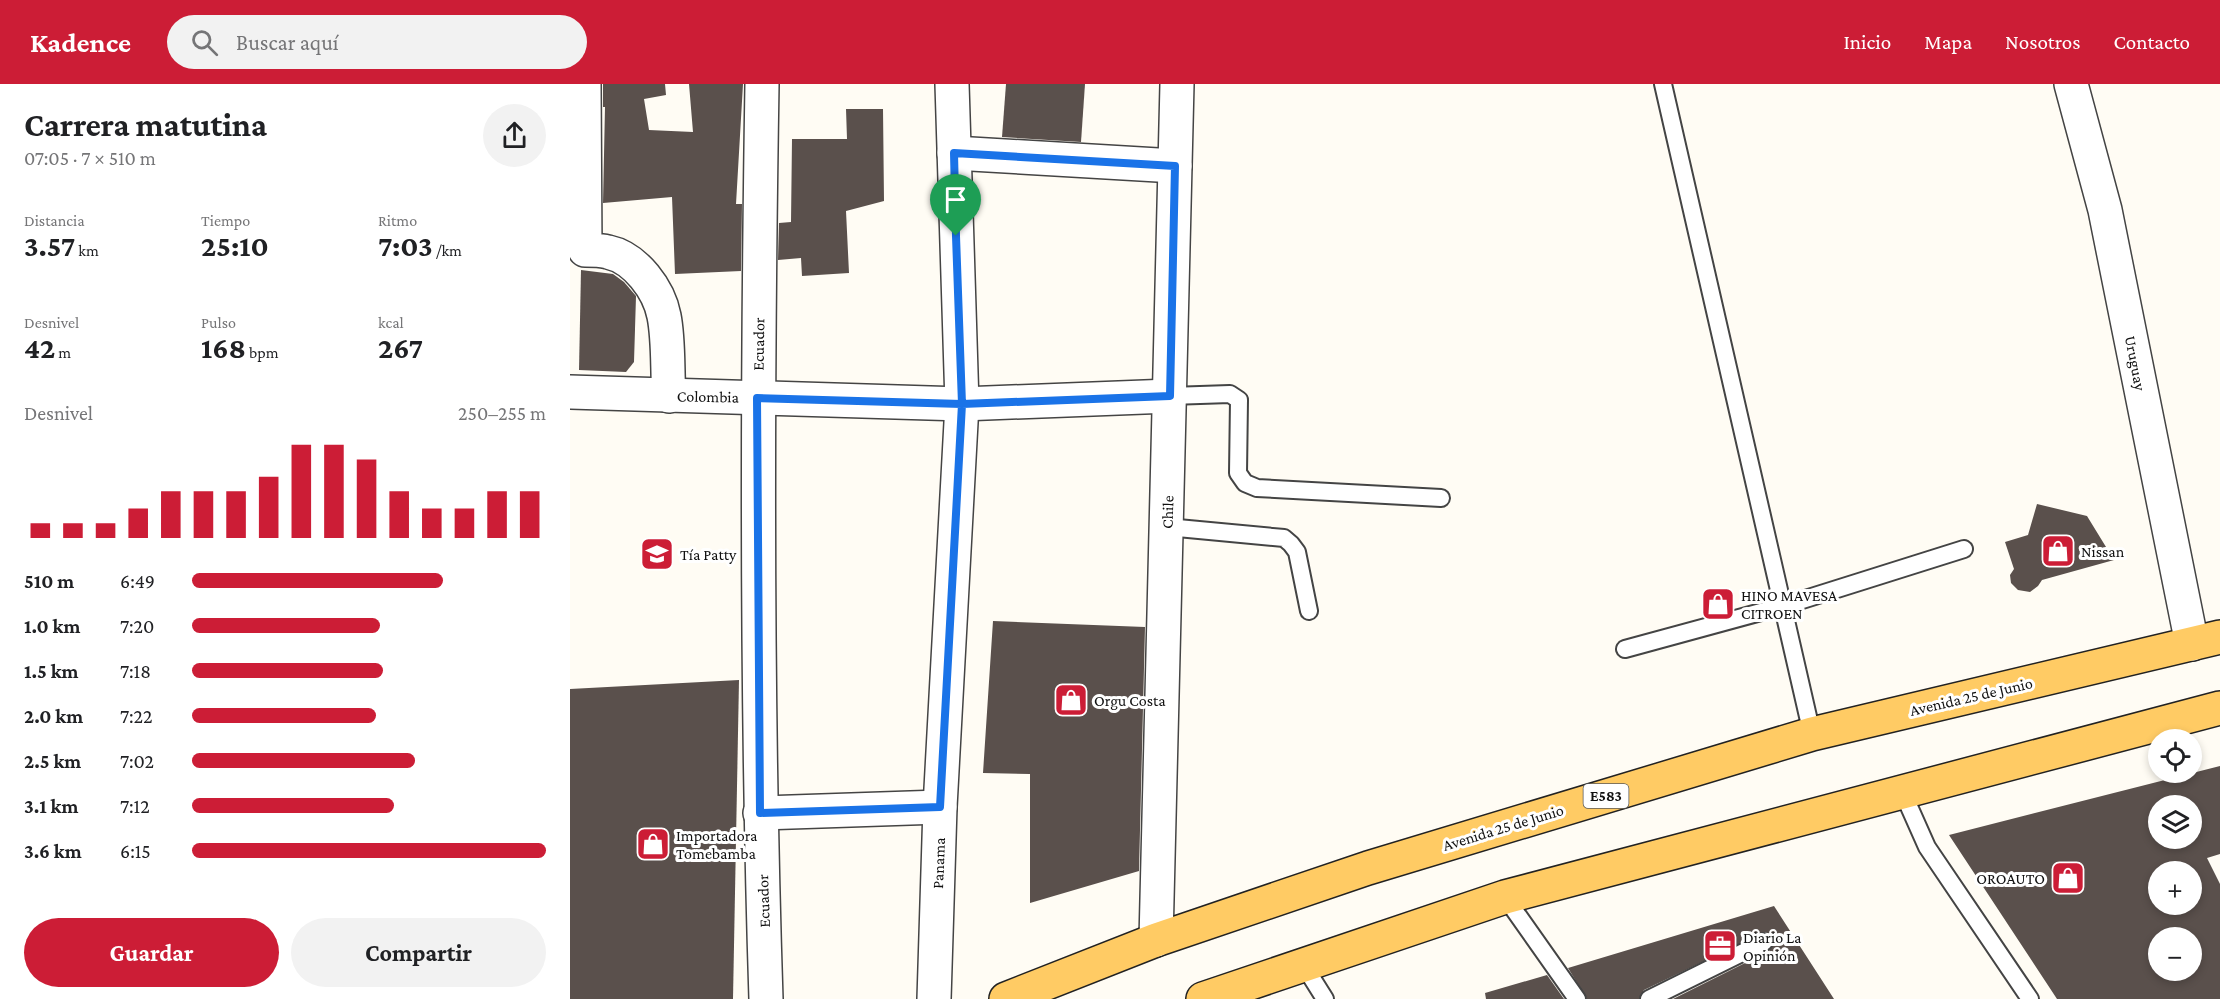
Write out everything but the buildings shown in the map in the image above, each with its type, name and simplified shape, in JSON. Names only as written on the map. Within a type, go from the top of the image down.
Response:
[{"type":"main road","name":"Avenida 25 de Junio","points":[[1006,999],[1156,940],[1368,868],[1812,734],[2206,640]]},
{"type":"main road","points":[[1203,999],[1505,897],[1903,794],[2220,708]]},
{"type":"street","points":[[584,84],[585,250],[609,252],[628,260],[644,276],[655,293],[664,315],[669,396]]},
{"type":"street","name":"Ecuador","points":[[762,84],[757,398],[760,813],[766,999]]},
{"type":"street","name":"Panama","points":[[934,999],[940,807],[962,404],[952,84]]},
{"type":"street","name":"Chile","points":[[1156,940],[1177,84]]},
{"type":"street","name":"Uruguay","points":[[2072,84],[2105,210],[2206,640]]},
{"type":"street","points":[[954,153],[1175,166]]},
{"type":"street","name":"Colombia","points":[[570,392],[962,404],[1170,396]]},
{"type":"street","points":[[760,813],[940,807]]},
{"type":"lane","points":[[1663,84],[1812,734]]},
{"type":"lane","points":[[1170,396],[1230,394],[1239,400],[1238,473],[1245,483],[1257,488],[1441,498]]},
{"type":"lane","points":[[1167,527],[1284,538],[1297,552],[1309,611]]},
{"type":"lane","points":[[1625,649],[1783,606],[1964,549]]},
{"type":"lane","points":[[1903,794],[1927,847],[2030,999]]},
{"type":"lane","points":[[1505,897],[1577,999]]},
{"type":"lane","points":[[1649,999],[1764,942]]},
{"type":"lane","points":[[1303,964],[1325,999]]},
{"type":"place","name":"Nissan","points":[[2058,551]]},
{"type":"place","name":"Tía Patty","points":[[657,554]]},
{"type":"place","name":"HINO MAVESA CITROEN","points":[[1718,604]]},
{"type":"place","name":"Orgu Costa","points":[[1071,700]]},
{"type":"place","name":"Importadora Tomebamba","points":[[653,844]]},
{"type":"place","name":"OROAUTO","points":[[2068,878]]},
{"type":"place","name":"Diario La Opinión","points":[[1720,946]]},
{"type":"route","points":[[956,236],[954,153],[1175,166],[1170,396],[962,404],[940,807],[760,813],[757,398],[962,404],[956,236]]}]
